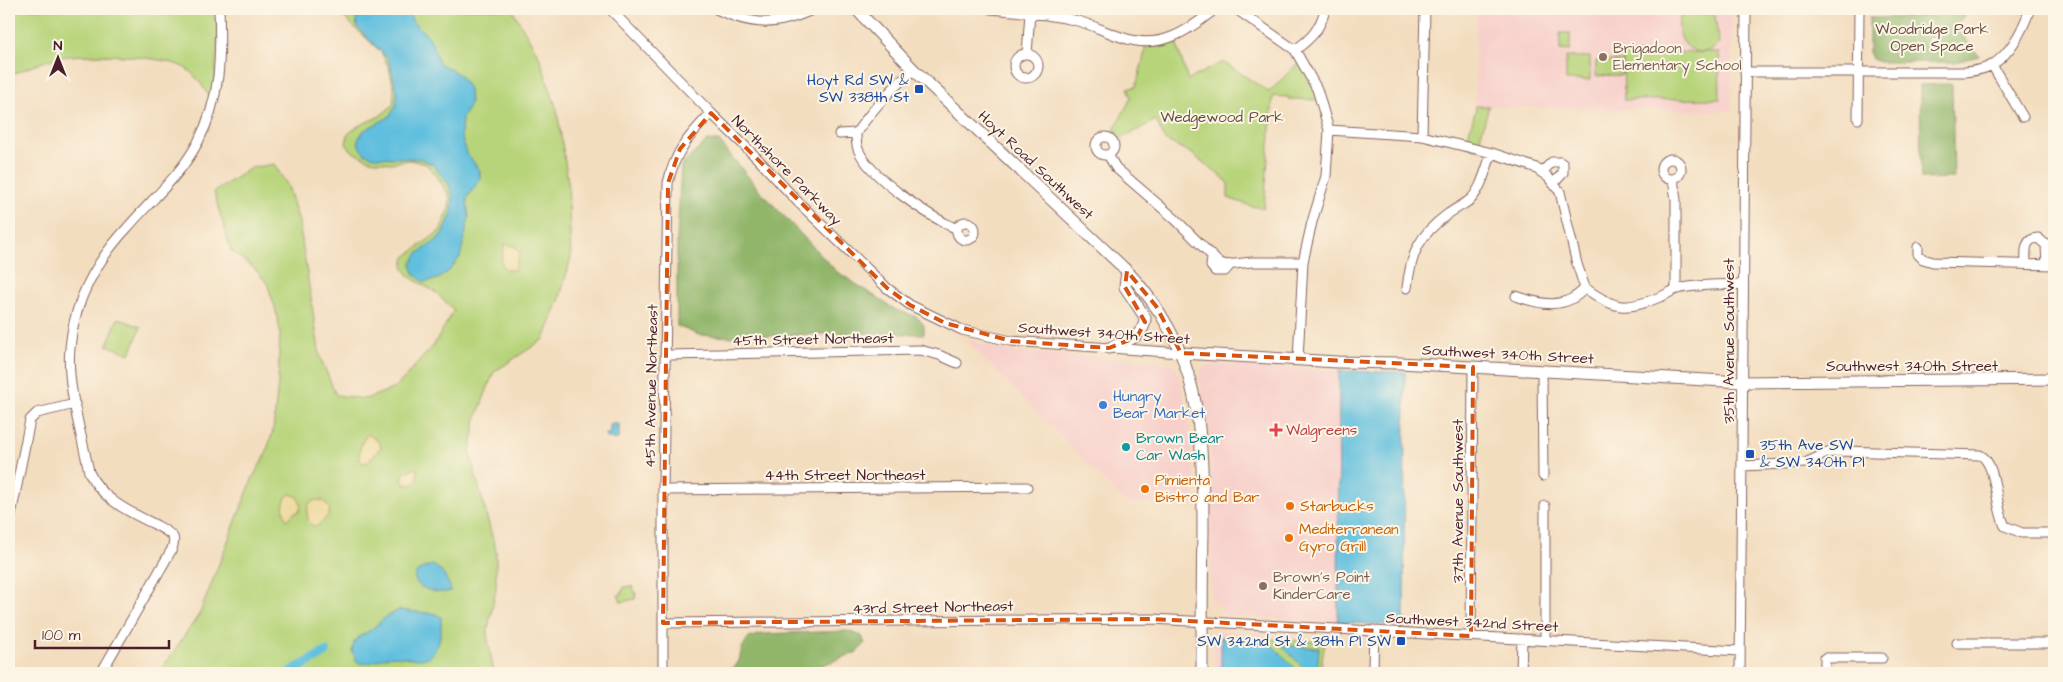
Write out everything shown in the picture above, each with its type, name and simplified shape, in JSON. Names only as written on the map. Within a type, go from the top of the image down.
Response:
[{"type":"main road","name":"Hoyt Road Southwest","points":[[856,9],[914,70],[1127,271],[1156,306],[1172,332],[1182,353],[1195,403],[1202,455],[1202,673]]},
{"type":"main road","points":[[1109,348],[1137,337],[1145,322],[1145,317],[1126,287],[1127,271]]},
{"type":"main road","name":"Southwest 340th Street","points":[[1182,353],[1742,382],[2054,379]]},
{"type":"street","points":[[101,673],[172,549],[174,540],[163,529],[99,490],[94,483],[89,472],[70,373],[70,350],[78,306],[90,278],[112,246],[182,166],[198,142],[214,104],[217,89],[220,50],[219,9]]},
{"type":"street","name":"Northshore Parkway","points":[[610,9],[797,201],[887,288],[910,306],[962,330]]},
{"type":"street","points":[[716,9],[740,20],[764,23],[796,18],[814,9]]},
{"type":"street","points":[[990,9],[1074,20],[1123,38],[1150,41],[1169,38],[1184,32],[1215,9]]},
{"type":"street","points":[[1236,9],[1295,50],[1315,84],[1329,130],[1326,176],[1312,222],[1303,262],[1298,360]]},
{"type":"street","points":[[1295,50],[1316,32],[1325,9]]},
{"type":"street","points":[[1422,136],[1425,9]]},
{"type":"street","name":"35th Avenue Southwest","points":[[1740,673],[1746,9]]},
{"type":"street","points":[[1858,119],[1859,9]]},
{"type":"street","points":[[1745,72],[1965,72],[1992,65],[2004,54],[2018,36],[2030,9]]},
{"type":"street","points":[[1027,54],[1030,14]]},
{"type":"street","points":[[1992,65],[2023,117]]},
{"type":"street","points":[[914,70],[893,86],[856,133],[858,149],[874,172],[931,216],[957,229]]},
{"type":"street","name":"45th Avenue Northeast","points":[[663,673],[663,490],[667,355],[668,183],[680,149],[687,138],[710,113]]},
{"type":"street","points":[[1329,130],[1422,136],[1492,153],[1534,167],[1548,177],[1560,192],[1577,264],[1585,288],[1604,301],[1619,306],[1634,306],[1676,289],[1743,284]]},
{"type":"street","points":[[839,134],[856,133]]},
{"type":"street","points":[[1407,288],[1414,253],[1424,235],[1441,219],[1472,198],[1492,153]]},
{"type":"street","points":[[1108,155],[1114,166],[1180,224],[1212,258],[1226,266],[1252,262],[1303,262]]},
{"type":"street","points":[[1552,162],[1562,163],[1564,173],[1548,177],[1552,162]]},
{"type":"street","points":[[1673,179],[1676,200],[1676,289]]},
{"type":"street","points":[[1918,247],[1918,254],[1923,259],[1932,262],[2051,265],[2046,245],[2038,238],[2031,240],[2026,245],[2026,264]]},
{"type":"street","points":[[1516,296],[1536,303],[1554,304],[1571,300],[1585,288]]},
{"type":"street","name":"Southwest 340th Street","points":[[962,330],[1011,341],[1182,353]]},
{"type":"street","name":"45th Street Northeast","points":[[667,355],[920,350],[939,354],[957,363]]},
{"type":"street","name":"37th Avenue Southwest","points":[[1471,636],[1473,367]]},
{"type":"street","points":[[1542,371],[1543,476]]},
{"type":"street","points":[[9,525],[30,420],[37,413],[76,404]]},
{"type":"street","points":[[1742,466],[1804,463],[1827,453],[1840,451],[1973,454],[1986,458],[1992,469],[2000,516],[2005,526],[2022,533],[2054,533]]},
{"type":"street","name":"44th Street Northeast","points":[[663,490],[1027,488]]},
{"type":"street","points":[[1544,640],[1545,506]]},
{"type":"street","name":"43rd Street Northeast","points":[[663,623],[1152,619],[1202,622]]},
{"type":"street","name":"Southwest 342nd Street","points":[[1202,622],[1740,651]]},
{"type":"street","points":[[1374,630],[1374,667],[1376,673]]},
{"type":"street","points":[[1521,673],[1522,639]]},
{"type":"street","points":[[1957,643],[2054,643]]},
{"type":"street","points":[[1825,673],[1825,658],[1882,658]]},
{"type":"highlighted area","points":[[711,113],[887,288],[910,305],[945,323],[1011,341],[1109,348],[1137,337],[1145,322],[1125,287],[1127,271],[1156,306],[1181,353],[1473,367],[1471,636],[1152,619],[663,623],[668,183],[680,149]]},
{"type":"shaded area","name":"Brigadoon Elementary School","points":[[1476,9],[1732,9],[1731,111],[1475,106]]},
{"type":"shaded area","points":[[964,338],[991,347],[1026,353],[1161,361],[1172,364],[1178,373],[1188,415],[1194,468],[1194,503],[1126,503]]},
{"type":"shaded area","points":[[1214,364],[1339,371],[1338,622],[1227,616],[1211,599],[1211,444],[1199,376],[1203,367]]},
{"type":"shaded area","points":[[1218,632],[1261,634],[1300,673],[1214,673],[1214,636]]},
{"type":"green space","points":[[9,9],[219,9],[214,104],[205,89],[190,71],[159,60],[102,55],[68,56],[56,58],[9,75]]},
{"type":"green space","points":[[335,9],[512,9],[539,56],[557,110],[568,182],[571,257],[559,301],[544,339],[494,372],[476,418],[470,454],[496,551],[496,588],[487,635],[494,673],[159,673],[200,613],[253,477],[265,456],[273,431],[278,383],[280,331],[275,307],[267,283],[254,268],[231,251],[214,192],[251,168],[274,164],[288,186],[299,222],[320,357],[336,395],[365,399],[395,388],[434,345],[454,310],[435,292],[410,277],[403,267],[405,257],[440,231],[449,210],[450,197],[437,176],[426,164],[410,160],[391,163],[370,160],[353,152],[346,144],[348,134],[358,126],[380,116],[393,105],[394,89],[389,68],[381,52]]},
{"type":"green space","name":"Woodridge Park Open Space","points":[[1919,9],[1970,9],[1955,26],[1979,56],[1955,62],[1880,62],[1872,59],[1869,52],[1869,18],[1918,17]]},
{"type":"green space","points":[[1711,13],[1715,16],[1719,44],[1712,50],[1704,52],[1689,48],[1680,35],[1680,16]]},
{"type":"green space","points":[[1560,33],[1570,33],[1570,51],[1560,50]]},
{"type":"green space","name":"Wedgewood Park","points":[[1174,36],[1188,80],[1223,62],[1269,92],[1302,59],[1321,100],[1289,99],[1289,97],[1273,96],[1264,208],[1251,206],[1228,198],[1228,182],[1191,153],[1165,140],[1156,120],[1119,140],[1113,132],[1131,98],[1128,88],[1136,87],[1145,52],[1145,41]]},
{"type":"green space","points":[[1719,52],[1720,99],[1624,100],[1623,53]]},
{"type":"green space","points":[[1566,57],[1590,57],[1590,80],[1566,80]]},
{"type":"green space","points":[[1596,61],[1622,61],[1622,75],[1596,76]]},
{"type":"green space","name":"Woodridge Park Open Space","points":[[1952,84],[1954,178],[1921,179],[1920,85]]},
{"type":"green space","points":[[1475,106],[1489,106],[1477,149],[1465,146],[1476,109]]},
{"type":"green space","points":[[707,141],[719,141],[759,190],[836,271],[896,310],[917,317],[924,325],[924,334],[846,333],[733,337],[699,335],[677,326],[677,237],[681,166]]},
{"type":"green space","points":[[118,318],[141,327],[130,354],[107,345]]},
{"type":"green space","points":[[632,586],[636,594],[635,599],[621,602],[618,595],[621,594],[624,587]]},
{"type":"green space","points":[[848,631],[862,636],[865,644],[857,652],[801,673],[711,673],[734,668],[739,661],[742,648],[748,638],[762,634]]},
{"type":"green space","points":[[1266,639],[1325,642],[1320,673],[1300,673]]},
{"type":"sand","points":[[505,244],[516,247],[520,253],[514,270],[507,270],[503,267],[501,260]]},
{"type":"sand","points":[[368,434],[379,442],[381,447],[368,462],[363,463],[359,457],[360,450]]},
{"type":"sand","points":[[415,468],[418,471],[417,480],[412,485],[404,484],[402,480],[404,473]]},
{"type":"sand","points":[[289,494],[297,496],[301,505],[299,512],[294,513],[287,520],[284,514],[284,507],[286,497]]},
{"type":"sand","points":[[316,500],[324,501],[330,509],[328,516],[317,526],[313,526],[308,521],[307,512],[309,503]]},
{"type":"water","points":[[361,9],[409,9],[412,21],[430,38],[439,63],[460,75],[469,89],[470,105],[462,118],[461,135],[466,152],[480,171],[480,179],[467,198],[469,218],[460,257],[450,270],[438,279],[424,282],[415,275],[411,265],[417,254],[437,240],[445,230],[452,212],[453,197],[448,183],[432,164],[421,159],[374,157],[364,153],[359,146],[358,140],[363,131],[389,117],[396,106],[397,91],[388,59],[357,27],[356,19]]},
{"type":"water","points":[[1339,371],[1405,372],[1404,626],[1338,622]]},
{"type":"water","points":[[610,424],[619,424],[619,438],[613,440],[613,438],[606,438],[606,434],[610,433]]},
{"type":"water","points":[[433,565],[445,576],[451,591],[432,591],[418,584],[415,579],[416,574],[422,569]]},
{"type":"water","points":[[399,610],[436,614],[441,617],[440,638],[431,655],[418,659],[391,656],[365,664],[357,662],[352,651],[354,642],[384,618]]},
{"type":"water","points":[[1221,637],[1266,639],[1299,672],[1221,673]]},
{"type":"water","points":[[1281,645],[1319,648],[1317,673],[1309,673]]},
{"type":"waterway","points":[[289,673],[326,652]]},
{"type":"place","name":"Brigadoon Elementary School","points":[[1603,57]]},
{"type":"place","name":"Hoyt Rd SW & SW 338th St","points":[[919,89]]},
{"type":"place","name":"Hungry Bear Market","points":[[1103,405]]},
{"type":"place","name":"Walgreens","points":[[1276,430]]},
{"type":"place","name":"Brown Bear Car Wash","points":[[1126,447]]},
{"type":"place","name":"35th Ave SW & SW 340th Pl","points":[[1750,454]]},
{"type":"place","name":"Pimienta Bistro and Bar","points":[[1145,489]]},
{"type":"place","name":"Starbucks","points":[[1290,506]]},
{"type":"place","name":"Mediterranean Gyro Grill","points":[[1289,538]]},
{"type":"place","name":"Brown's Point KinderCare","points":[[1263,586]]},
{"type":"place","name":"SW 342nd St & 38th Pl SW","points":[[1401,641]]}]
